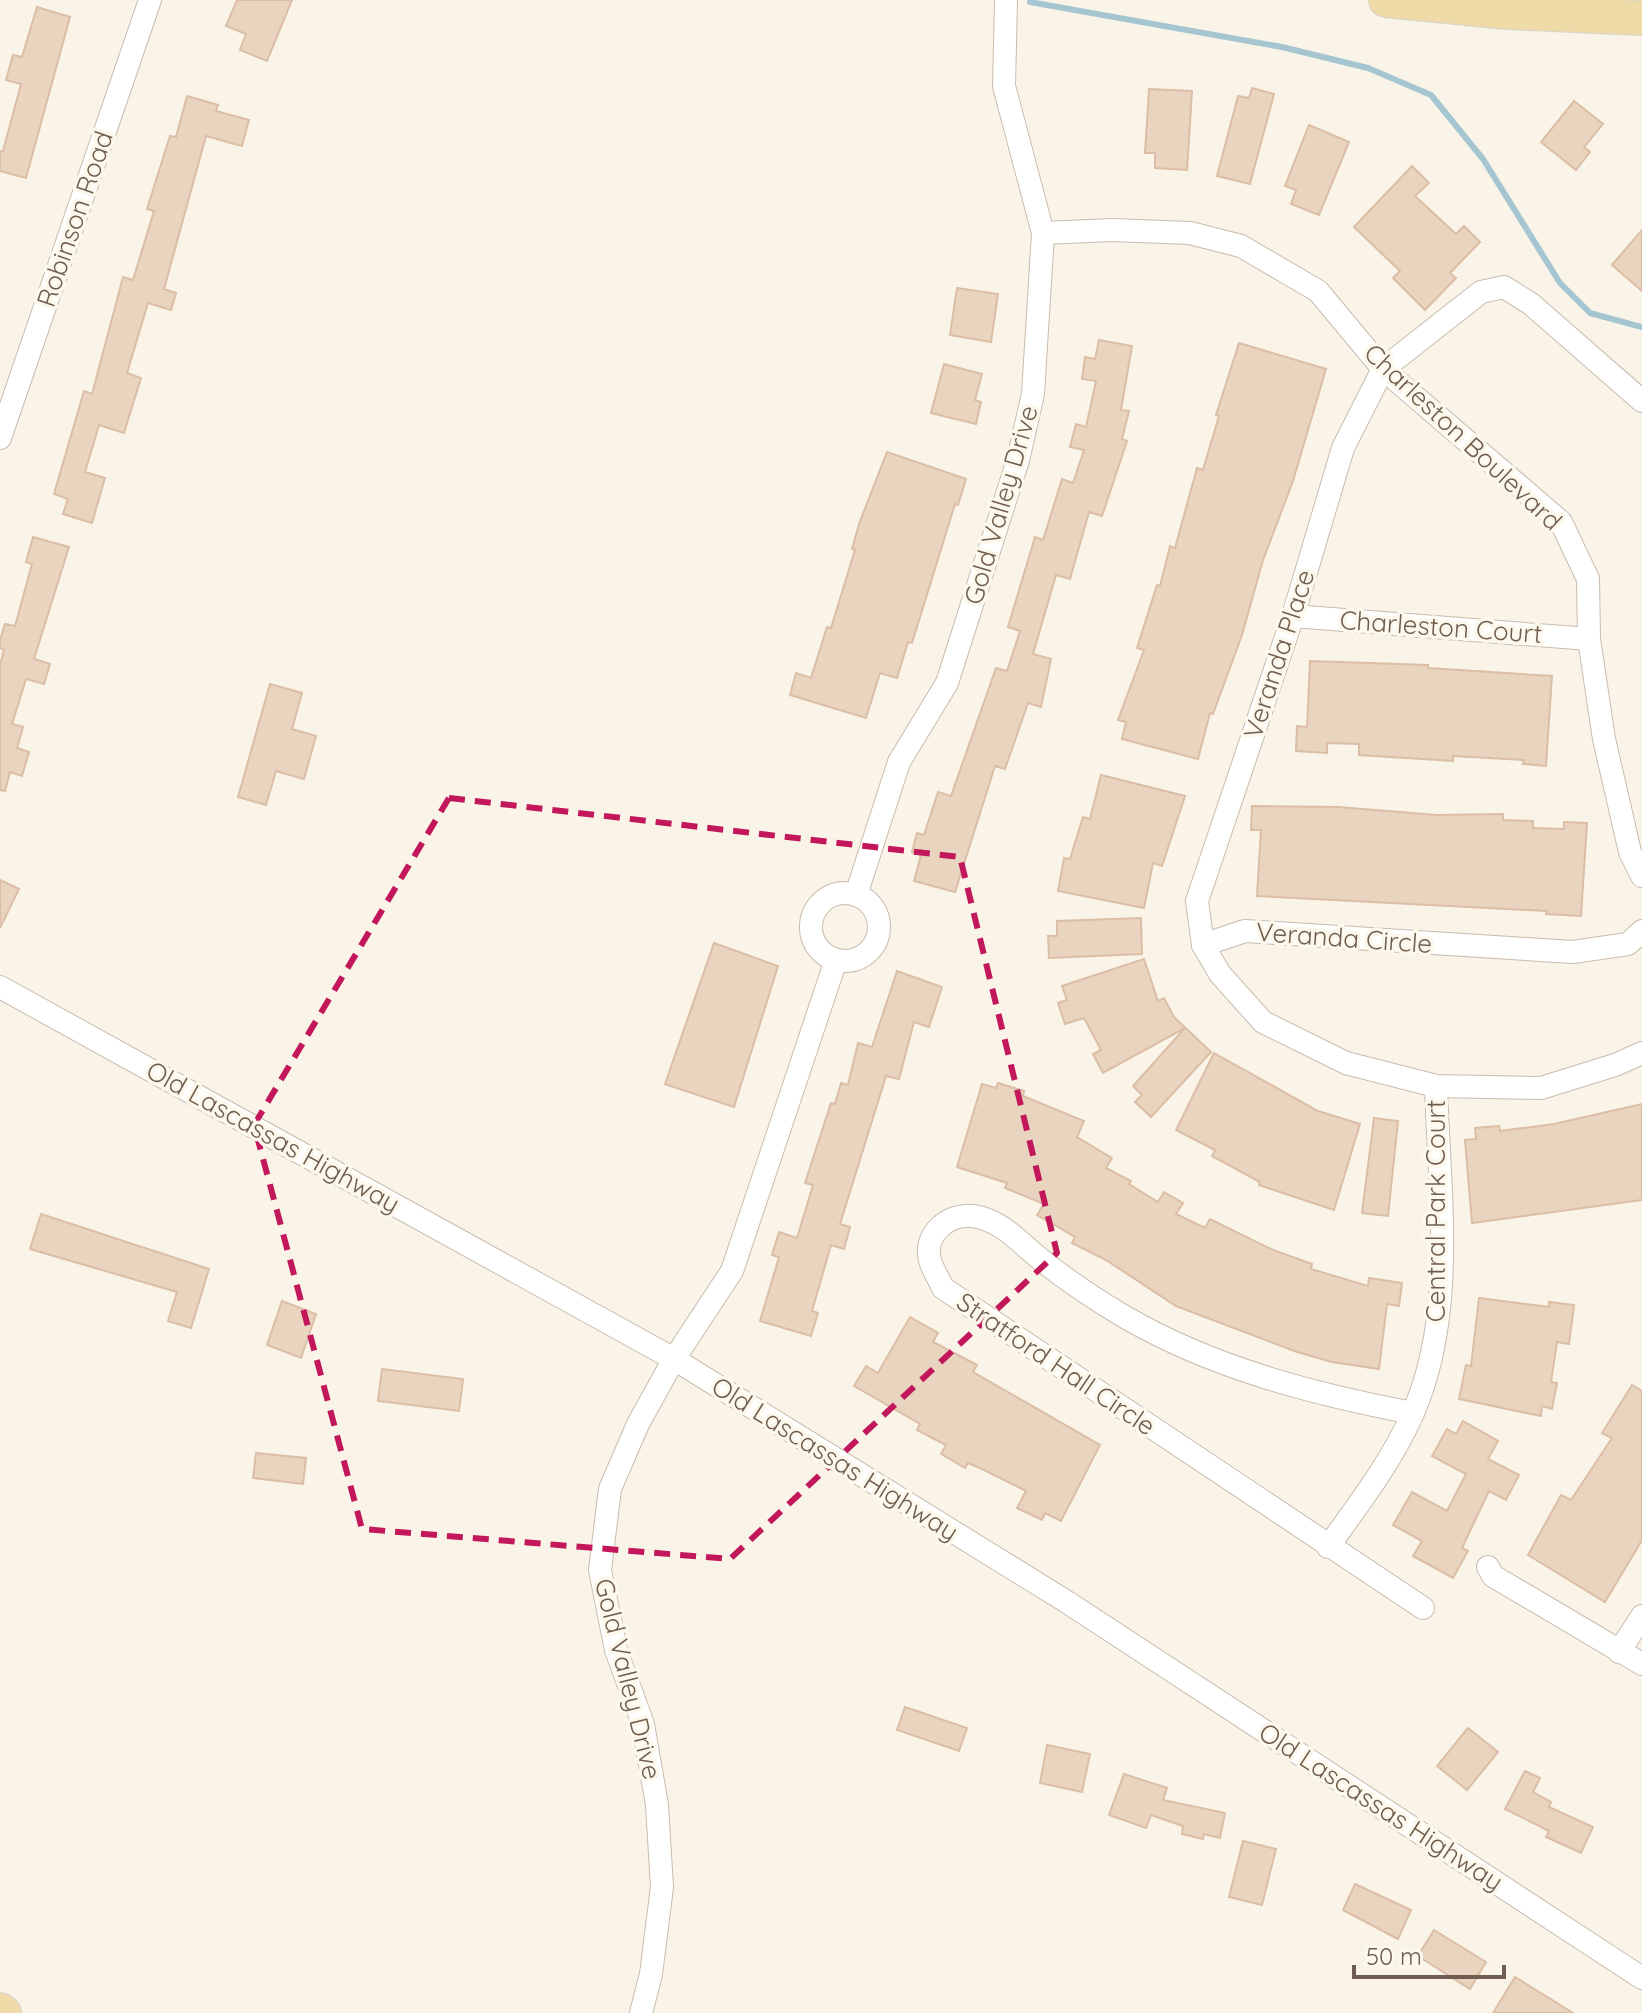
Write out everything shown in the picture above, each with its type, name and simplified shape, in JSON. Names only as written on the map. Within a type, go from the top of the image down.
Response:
[{"type":"main road","points":[[1386,0],[1507,12],[1642,18]]},
{"type":"street","name":"Robinson Road","points":[[0,438],[150,0]]},
{"type":"street","name":"Gold Valley Drive","points":[[856,895],[899,762],[947,683],[1018,460],[1033,394],[1043,233],[1004,86],[1006,0]]},
{"type":"street","name":"Charleston Boulevard","points":[[1043,233],[1112,230],[1190,233],[1241,246],[1318,291],[1383,369],[1561,522],[1588,579],[1589,639],[1615,796],[1630,852],[1642,876]]},
{"type":"street","points":[[1383,369],[1481,292],[1504,287],[1531,304],[1642,401]]},
{"type":"street","name":"Veranda Place","points":[[1203,945],[1197,901],[1293,616],[1343,448],[1383,369]]},
{"type":"street","name":"Charleston Court","points":[[1293,616],[1589,639]]},
{"type":"street","points":[[836,894],[856,895],[872,906],[878,916],[877,940],[861,958],[836,960],[818,948],[812,937],[812,916],[825,899],[836,894]]},
{"type":"street","name":"Veranda Circle","points":[[1203,945],[1245,931],[1573,952],[1628,944],[1642,931]]},
{"type":"street","points":[[1203,945],[1220,974],[1263,1022],[1346,1063],[1436,1086],[1541,1088],[1615,1065],[1642,1053]]},
{"type":"street","name":"Gold Valley Drive","points":[[641,2013],[651,1974],[662,1887],[657,1805],[643,1724],[616,1650],[600,1570],[610,1489],[638,1424],[674,1359],[732,1271],[836,960]]},
{"type":"street","name":"Old Lascassas Highway","points":[[0,987],[674,1359],[1067,1602],[1642,1978]]},
{"type":"street","name":"Central Park Court","points":[[1328,1547],[1369,1490],[1413,1413],[1436,1339],[1441,1247],[1436,1086]]},
{"type":"street","name":"Stratford Hall Circle","points":[[1413,1413],[1333,1398],[1232,1367],[1125,1317],[1040,1259],[996,1221],[970,1216],[944,1222],[930,1239],[929,1258],[943,1288],[1423,1608]]},
{"type":"street","points":[[1488,1567],[1493,1576],[1642,1664]]},
{"type":"street","points":[[1619,1652],[1642,1616]]},
{"type":"highlighted area","points":[[449,798],[960,857],[1057,1253],[730,1559],[362,1529],[254,1125]]},
{"type":"building","points":[[237,0],[292,0],[267,61],[240,50],[246,34],[226,26]]},
{"type":"building","points":[[37,7],[70,17],[26,178],[0,171],[0,151],[3,151],[21,84],[6,80],[13,55],[22,57]]},
{"type":"building","points":[[1252,88],[1274,94],[1250,184],[1217,176],[1238,96],[1249,98]]},
{"type":"building","points":[[1149,89],[1192,91],[1187,170],[1155,168],[1155,153],[1145,153]]},
{"type":"building","points":[[187,96],[218,105],[216,111],[249,120],[242,146],[206,136],[164,289],[176,293],[171,310],[148,303],[127,373],[141,378],[124,433],[99,425],[85,472],[105,478],[92,523],[63,514],[68,499],[54,494],[84,391],[92,394],[123,277],[133,280],[154,211],[147,209],[170,136],[176,137]]},
{"type":"building","points":[[1574,101],[1603,124],[1584,147],[1590,152],[1576,170],[1541,142]]},
{"type":"building","points":[[1309,125],[1349,142],[1319,215],[1291,204],[1296,190],[1285,186]]},
{"type":"building","points":[[1412,166],[1429,183],[1415,196],[1456,234],[1464,226],[1480,242],[1450,273],[1456,278],[1425,310],[1393,278],[1400,271],[1354,227]]},
{"type":"building","points":[[1642,230],[1642,291],[1612,265]]},
{"type":"building","points":[[957,288],[998,294],[991,342],[950,335]]},
{"type":"building","points":[[1099,340],[1132,346],[1121,410],[1129,411],[1122,439],[1127,441],[1102,516],[1089,512],[1070,579],[1056,575],[1033,654],[1051,659],[1041,707],[1028,703],[1005,769],[995,766],[955,892],[914,881],[921,855],[912,852],[917,833],[924,835],[938,792],[951,796],[996,668],[1007,671],[1020,631],[1008,627],[1035,537],[1043,540],[1062,479],[1073,483],[1084,450],[1070,447],[1076,424],[1086,427],[1096,381],[1082,379],[1085,357],[1095,359]]},
{"type":"building","points":[[1239,343],[1326,369],[1293,481],[1263,560],[1242,635],[1213,714],[1210,713],[1198,759],[1122,739],[1126,722],[1118,720],[1144,650],[1137,648],[1157,585],[1160,586],[1170,546],[1175,548],[1197,468],[1203,470],[1219,416],[1216,415]]},
{"type":"building","points":[[944,364],[982,374],[975,400],[981,402],[976,424],[931,413]]},
{"type":"building","points":[[887,452],[966,479],[958,505],[955,504],[912,643],[908,642],[897,678],[880,673],[866,718],[790,695],[796,673],[811,678],[827,627],[831,628],[855,550],[852,549],[859,524]]},
{"type":"building","points":[[33,537],[69,547],[34,659],[50,664],[44,684],[26,679],[12,724],[23,727],[17,748],[29,752],[22,776],[10,772],[5,791],[0,790],[0,665],[4,650],[0,648],[0,640],[5,624],[15,626],[32,564],[26,562]]},
{"type":"building","points":[[1310,661],[1428,665],[1428,668],[1552,676],[1546,766],[1523,764],[1524,760],[1453,756],[1453,761],[1359,755],[1359,744],[1327,743],[1327,753],[1296,751],[1297,726],[1307,727]]},
{"type":"building","points":[[270,684],[302,693],[292,729],[316,736],[304,779],[276,771],[266,805],[238,797]]},
{"type":"building","points":[[1101,775],[1185,796],[1162,866],[1153,863],[1144,908],[1058,891],[1064,858],[1070,859],[1083,817],[1090,819]]},
{"type":"building","points":[[1252,806],[1338,807],[1437,815],[1503,814],[1503,820],[1533,821],[1533,828],[1564,829],[1564,822],[1587,823],[1581,916],[1546,914],[1547,911],[1257,896],[1261,830],[1251,830]]},
{"type":"building","points":[[0,880],[19,889],[0,928]]},
{"type":"building","points":[[1141,918],[1142,954],[1049,958],[1048,936],[1057,936],[1057,921]]},
{"type":"building","points":[[714,943],[778,966],[734,1107],[665,1084]]},
{"type":"building","points":[[1144,959],[1158,1001],[1164,998],[1174,1017],[1211,1052],[1151,1117],[1135,1102],[1142,1095],[1133,1086],[1185,1028],[1103,1073],[1093,1054],[1101,1050],[1084,1018],[1065,1024],[1058,1003],[1067,1000],[1062,986]]},
{"type":"building","points":[[897,971],[942,987],[929,1027],[914,1022],[899,1079],[886,1076],[840,1224],[850,1227],[844,1249],[831,1245],[812,1311],[818,1313],[811,1336],[760,1321],[779,1257],[772,1255],[779,1232],[797,1238],[813,1185],[805,1183],[831,1103],[835,1104],[841,1083],[848,1085],[858,1043],[872,1047]]},
{"type":"building","points":[[1214,1053],[1318,1111],[1360,1124],[1334,1210],[1259,1185],[1260,1182],[1212,1156],[1215,1150],[1176,1130]]},
{"type":"building","points":[[998,1083],[1024,1091],[1023,1096],[1084,1121],[1077,1137],[1112,1158],[1106,1168],[1131,1181],[1129,1184],[1158,1202],[1164,1192],[1183,1203],[1176,1214],[1205,1228],[1210,1219],[1273,1250],[1312,1264],[1311,1269],[1368,1286],[1369,1278],[1402,1283],[1399,1306],[1387,1304],[1379,1369],[1332,1362],[1297,1352],[1176,1306],[1106,1260],[1072,1243],[1075,1237],[1037,1215],[1044,1204],[1005,1188],[1007,1183],[957,1167],[982,1084],[996,1088]]},
{"type":"building","points":[[1642,1104],[1642,1200],[1472,1223],[1465,1140],[1476,1139],[1475,1128],[1499,1126],[1500,1131],[1554,1124]]},
{"type":"building","points":[[1374,1118],[1398,1121],[1388,1216],[1362,1213]]},
{"type":"building","points":[[41,1214],[209,1269],[191,1328],[168,1321],[177,1292],[30,1249]]},
{"type":"building","points":[[1479,1298],[1549,1307],[1549,1302],[1574,1305],[1569,1344],[1557,1342],[1551,1382],[1557,1383],[1552,1409],[1542,1406],[1541,1416],[1459,1399],[1466,1365],[1471,1366]]},
{"type":"building","points":[[282,1301],[316,1314],[301,1358],[267,1345]]},
{"type":"building","points":[[910,1317],[938,1333],[933,1342],[977,1365],[973,1372],[1100,1445],[1061,1521],[1045,1513],[1042,1520],[1017,1508],[1026,1491],[968,1463],[965,1468],[941,1454],[946,1445],[917,1430],[920,1424],[854,1386],[866,1366],[878,1373]]},
{"type":"building","points":[[382,1369],[463,1379],[459,1411],[378,1401]]},
{"type":"building","points":[[1632,1385],[1642,1391],[1642,1540],[1605,1602],[1528,1555],[1561,1495],[1571,1500],[1612,1438],[1602,1433]]},
{"type":"building","points":[[1463,1421],[1498,1441],[1488,1459],[1519,1475],[1506,1500],[1489,1491],[1462,1548],[1468,1551],[1453,1578],[1413,1556],[1422,1541],[1393,1525],[1412,1492],[1447,1511],[1466,1474],[1432,1456],[1447,1429],[1456,1434]]},
{"type":"building","points":[[256,1453],[306,1458],[303,1484],[253,1478]]},
{"type":"building","points":[[905,1707],[967,1728],[959,1751],[897,1730]]},
{"type":"building","points":[[1468,1728],[1498,1752],[1467,1790],[1437,1766]]},
{"type":"building","points":[[1047,1745],[1090,1754],[1082,1792],[1040,1783]]},
{"type":"building","points":[[1525,1771],[1540,1778],[1533,1792],[1551,1802],[1549,1807],[1593,1827],[1581,1853],[1546,1837],[1549,1831],[1505,1809]]},
{"type":"building","points":[[1124,1774],[1167,1788],[1163,1800],[1225,1813],[1220,1838],[1204,1834],[1203,1839],[1182,1834],[1183,1826],[1151,1815],[1146,1828],[1109,1815]]},
{"type":"building","points":[[1243,1841],[1276,1849],[1262,1905],[1229,1897]]},
{"type":"building","points":[[1355,1884],[1411,1910],[1398,1939],[1343,1910]]},
{"type":"building","points":[[1434,1930],[1486,1962],[1470,1989],[1418,1956]]},
{"type":"building","points":[[1515,1977],[1573,2013],[1493,2013]]},
{"type":"waterway","points":[[1030,2],[1282,47],[1368,68],[1431,95],[1483,159],[1560,283],[1590,313],[1642,327]]}]
